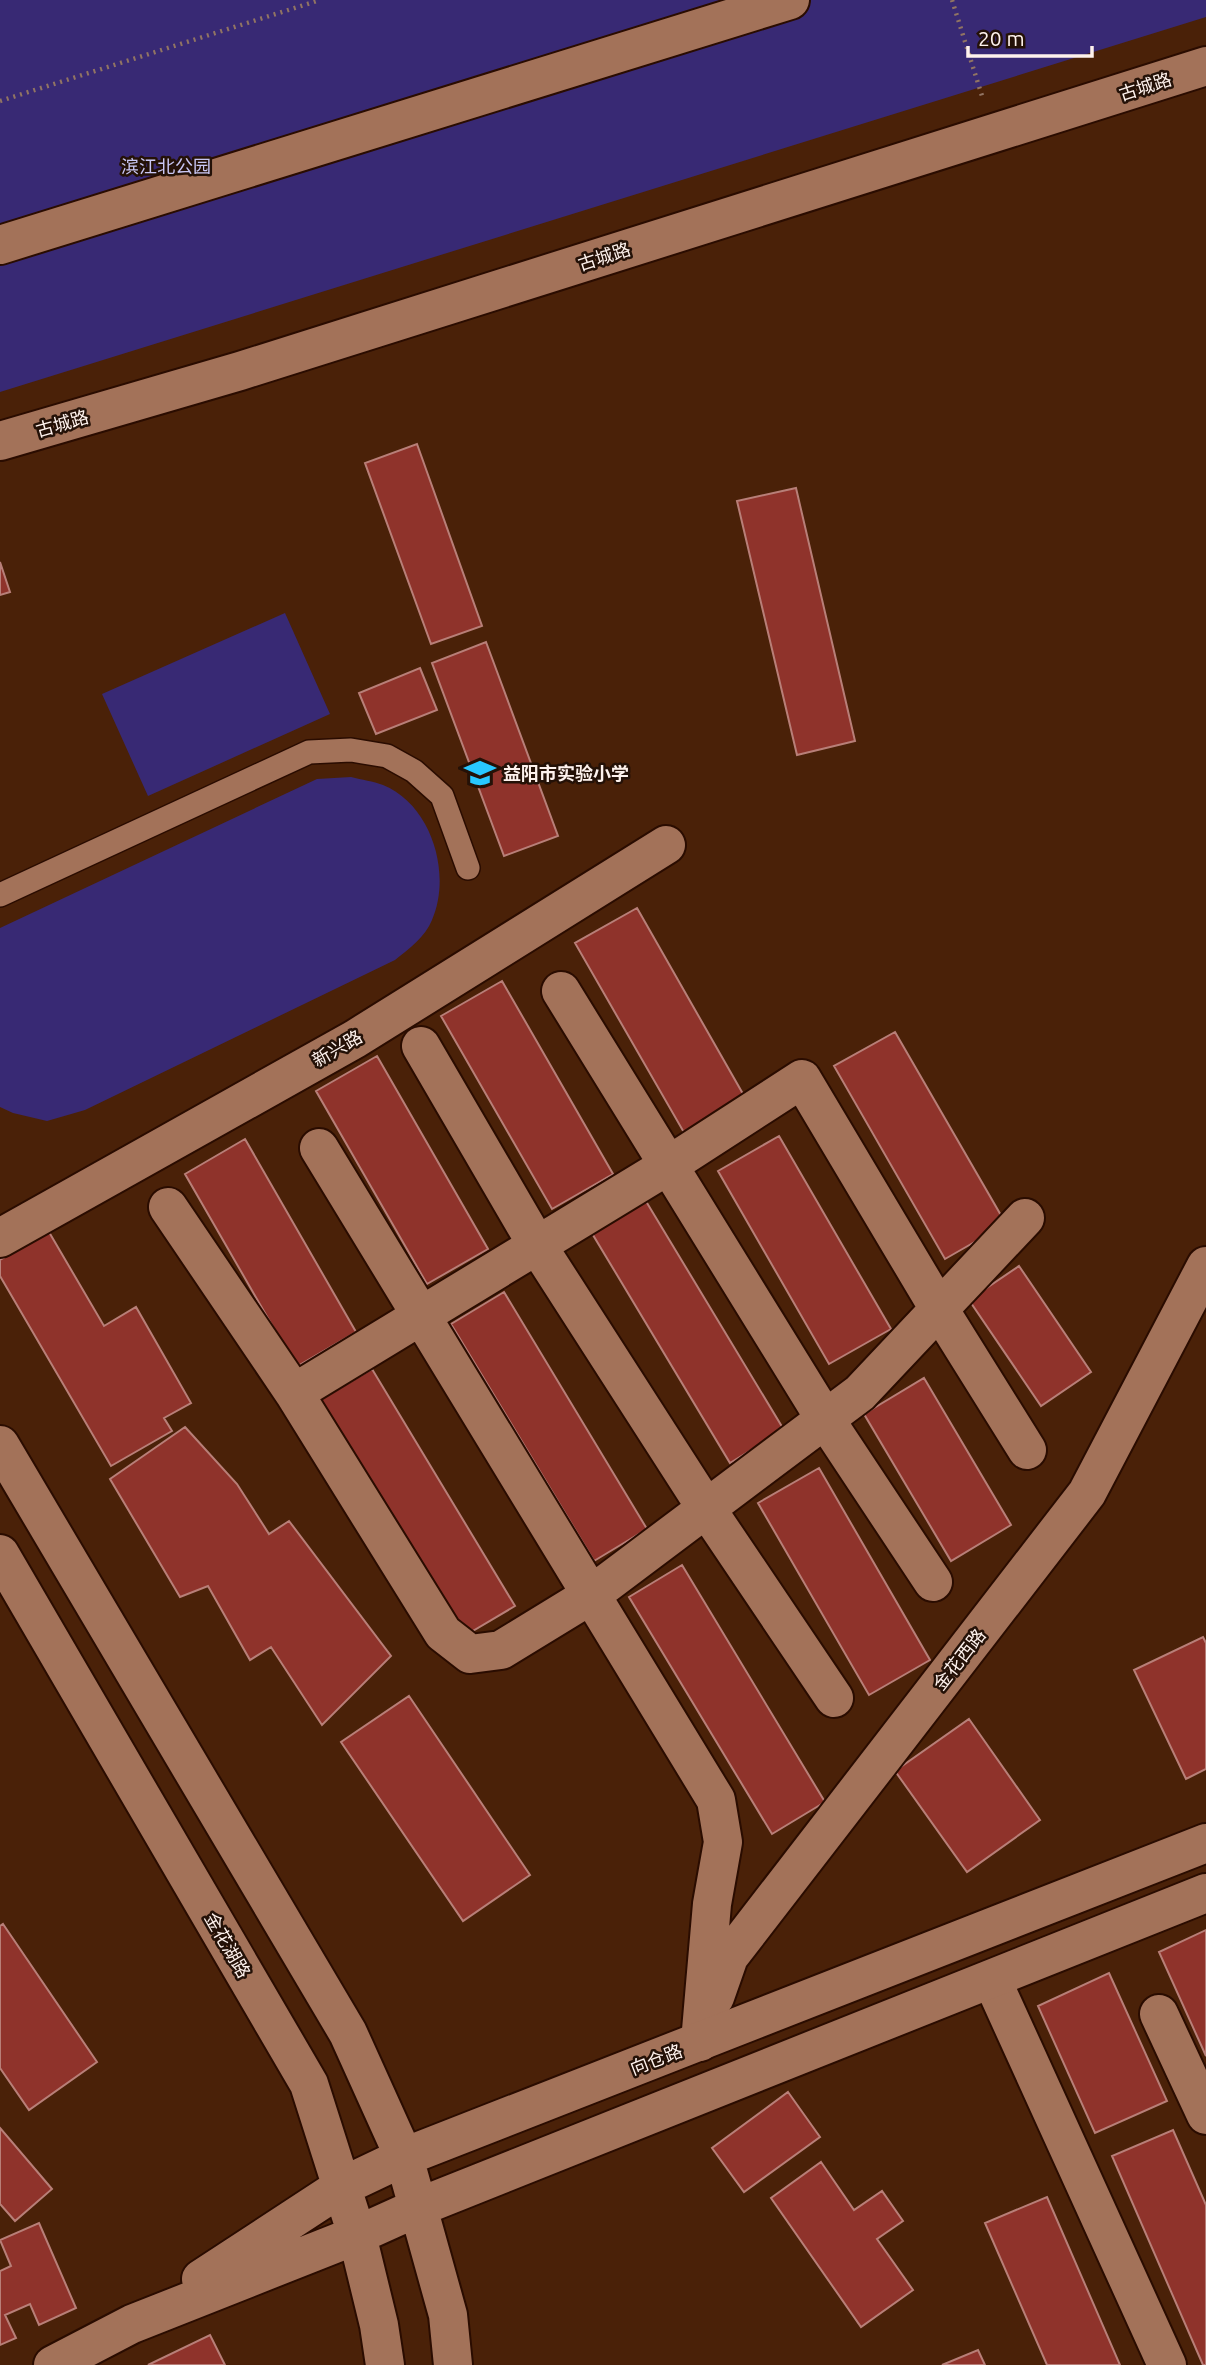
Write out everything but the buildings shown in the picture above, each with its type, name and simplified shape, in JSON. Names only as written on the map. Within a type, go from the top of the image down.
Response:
[{"type":"street","points":[[0,245],[790,0]]},
{"type":"street","name":"古城路","points":[[0,441],[240,371],[1206,66]]},
{"type":"street","name":"新兴路","points":[[0,1238],[355,1039],[666,845]]},
{"type":"street","points":[[561,991],[825,1419],[933,1582]]},
{"type":"street","points":[[421,1046],[537,1245],[706,1508],[834,1698]]},
{"type":"street","points":[[294,1393],[668,1166],[803,1079],[939,1309],[1027,1450]]},
{"type":"street","points":[[320,1147],[716,1800],[723,1842],[712,1904],[700,2042]]},
{"type":"street","points":[[168,1207],[294,1393],[443,1633],[470,1654],[500,1650],[591,1594],[860,1393],[1025,1218]]},
{"type":"street","name":"金花西路","points":[[700,2042],[729,1957],[1087,1493],[1206,1266]]},
{"type":"street","points":[[0,1445],[348,2034],[404,2157],[448,2315],[453,2365]]},
{"type":"street","name":"金花湖路","points":[[0,1554],[309,2084],[357,2235],[379,2325],[385,2365]]},
{"type":"street","name":"向仓路","points":[[53,2365],[132,2324],[343,2186],[404,2157],[1206,1843]]},
{"type":"street","name":"向仓路","points":[[132,2324],[1206,1893]]},
{"type":"street","points":[[992,1980],[1167,2365]]},
{"type":"street","points":[[1158,2014],[1206,2115]]},
{"type":"lane","points":[[0,895],[309,752],[351,750],[387,756],[414,771],[442,796],[468,868]]},
{"type":"path","points":[[0,101],[320,0]]},
{"type":"path","points":[[952,0],[994,133]]},
{"type":"green space","name":"滨江北公园","points":[[0,0],[1206,0],[1206,17],[0,392]]},
{"type":"green space","points":[[285,613],[330,714],[148,796],[102,694]]},
{"type":"green space","points":[[351,777],[383,785],[400,795],[414,808],[425,824],[433,843],[440,882],[438,902],[429,926],[416,942],[395,960],[85,1110],[47,1121],[0,1107],[0,928],[317,779]]},
{"type":"place","name":"益阳市实验小学","points":[[480,773]]}]
